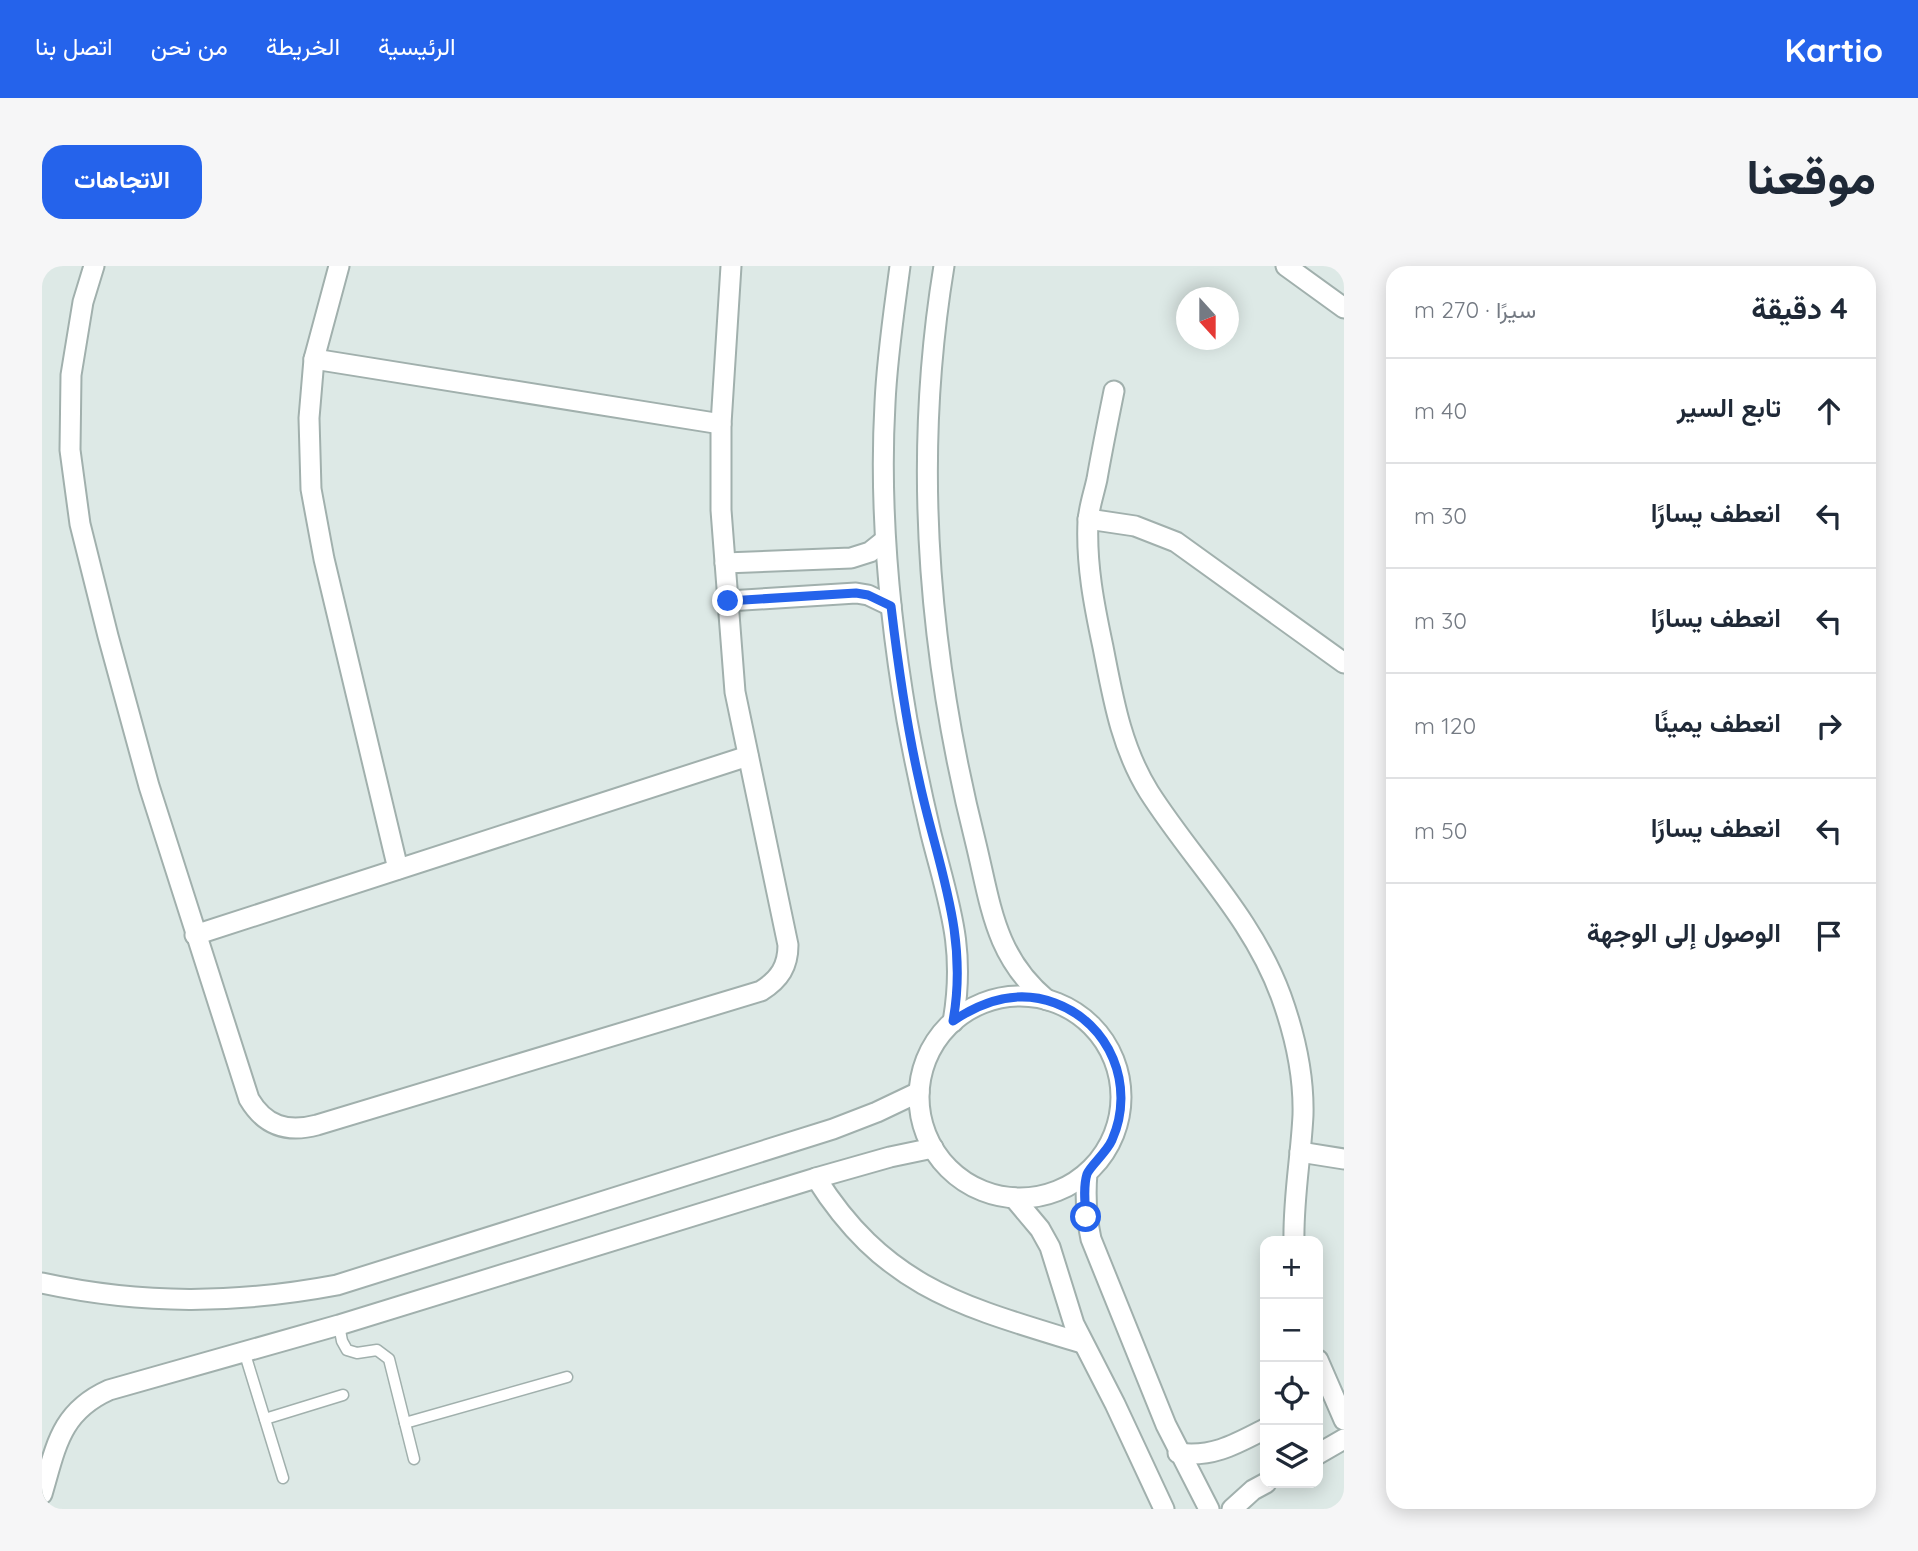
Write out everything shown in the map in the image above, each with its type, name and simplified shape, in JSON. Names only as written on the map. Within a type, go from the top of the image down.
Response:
[{"type":"street","points":[[94,266],[83,302],[71,375],[70,450],[80,524],[128,711],[195,935],[249,1099],[265,1120],[290,1129],[330,1121],[761,991],[779,977],[785,967],[789,944],[735,692],[725,564],[721,510],[721,424],[731,266]]},
{"type":"street","points":[[339,266],[314,359],[309,453],[316,524],[397,869]]},
{"type":"street","points":[[900,266],[885,403],[885,540],[898,664],[914,756],[956,934],[958,987],[953,1021]]},
{"type":"street","points":[[944,266],[931,358],[926,473],[927,531],[937,648],[957,765],[1000,938],[1019,972],[1047,1000]]},
{"type":"street","points":[[1286,266],[1344,308]]},
{"type":"street","points":[[314,359],[721,424]]},
{"type":"street","points":[[1114,391],[1088,519],[1089,567],[1092,594],[1122,736],[1150,792],[1246,924],[1280,995],[1300,1073],[1303,1112],[1294,1236]]},
{"type":"street","points":[[1088,519],[1135,526],[1176,542],[1344,663]]},
{"type":"street","points":[[725,564],[851,558],[870,552],[885,540]]},
{"type":"street","points":[[728,601],[856,593],[868,595],[891,606]]},
{"type":"street","points":[[195,935],[748,756]]},
{"type":"street","points":[[1027,996],[1047,1000],[1082,1017],[1097,1031],[1108,1047],[1121,1084],[1118,1123],[1101,1158],[1071,1185],[1034,1197],[994,1195],[975,1188],[951,1171],[933,1148],[925,1130],[919,1092],[922,1072],[940,1036],[953,1021],[970,1010],[988,1002],[1027,996]]},
{"type":"street","points":[[42,1283],[90,1293],[165,1301],[252,1298],[337,1285],[833,1129],[919,1092]]},
{"type":"street","points":[[42,1494],[58,1439],[66,1423],[92,1397],[109,1390],[339,1325],[816,1178],[933,1148]]},
{"type":"street","points":[[1300,1152],[1344,1159]]},
{"type":"street","points":[[1087,1173],[1085,1195],[1091,1239],[1178,1453],[1209,1509]]},
{"type":"street","points":[[816,1178],[836,1208],[862,1238],[908,1276],[964,1306],[1082,1343]]},
{"type":"street","points":[[1014,1198],[1040,1229],[1049,1247],[1082,1343],[1115,1404],[1164,1509]]},
{"type":"street","points":[[1318,1362],[1325,1398],[1344,1419]]},
{"type":"street","points":[[1178,1453],[1203,1455],[1216,1452],[1260,1431]]},
{"type":"street","points":[[1323,1451],[1344,1439]]},
{"type":"street","points":[[1233,1509],[1260,1486]]},
{"type":"lane","points":[[339,1325],[347,1350],[357,1353],[377,1350],[387,1355],[414,1459]]},
{"type":"lane","points":[[244,1351],[283,1478]]},
{"type":"lane","points":[[405,1423],[567,1377]]},
{"type":"lane","points":[[265,1419],[343,1395]]},
{"type":"route","points":[[728,601],[856,593],[880,599],[891,606],[907,722],[956,934],[958,987],[953,1021],[988,1002],[1007,997],[1027,996],[1047,1000],[1082,1017],[1097,1031],[1116,1065],[1121,1084],[1118,1123],[1101,1158],[1087,1173],[1086,1217]]}]
